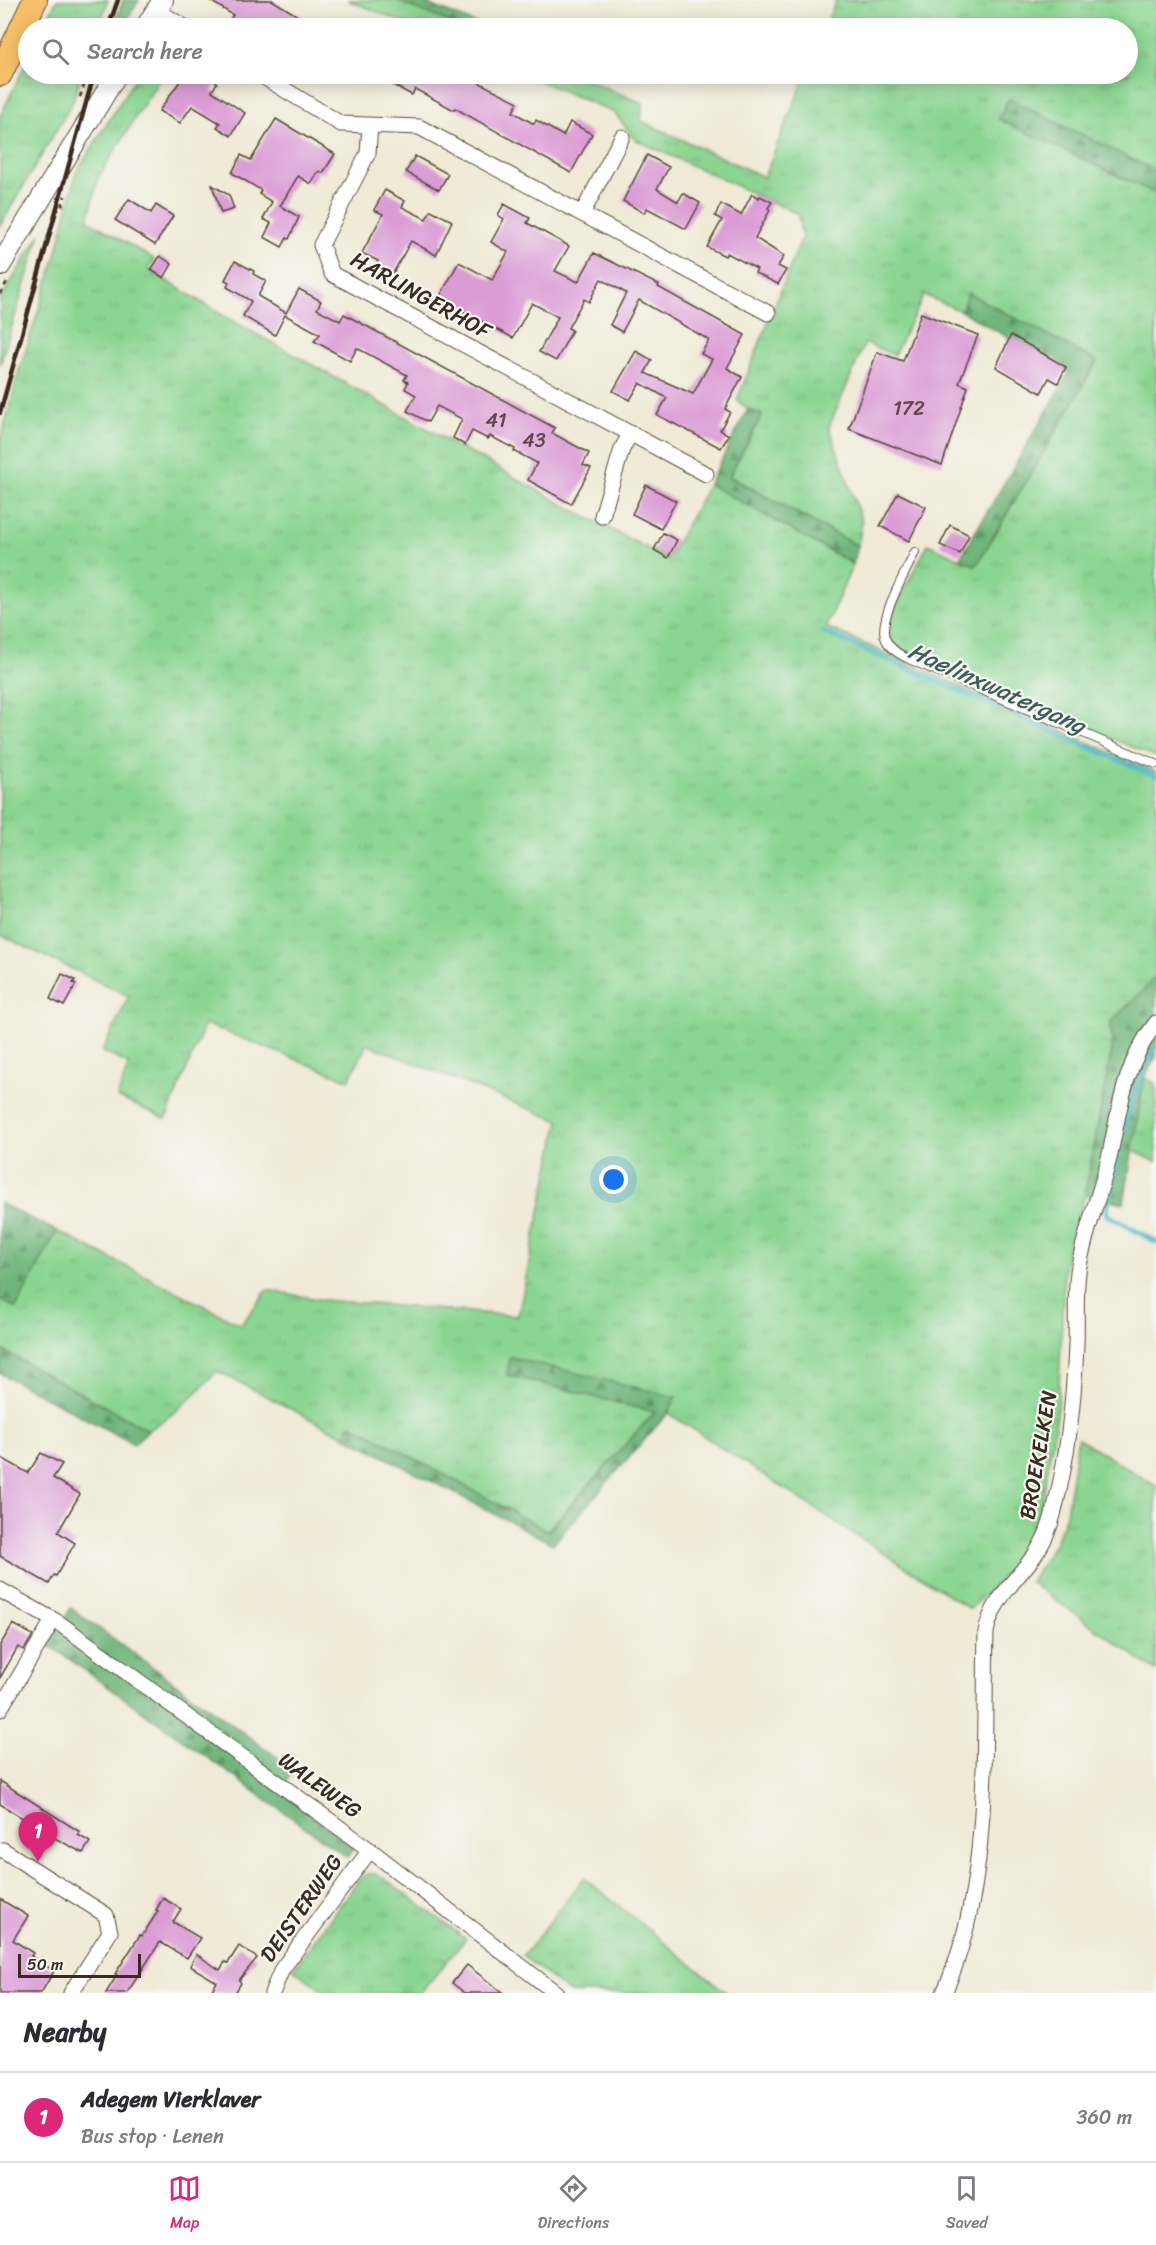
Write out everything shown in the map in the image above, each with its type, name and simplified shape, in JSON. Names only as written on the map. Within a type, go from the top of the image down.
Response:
[{"type":"main road","points":[[26,18],[35,0]]},
{"type":"main road","points":[[0,74],[18,36]]},
{"type":"street","points":[[151,18],[159,5],[174,18]]},
{"type":"street","points":[[0,266],[111,84]]},
{"type":"street","points":[[275,84],[341,124],[419,127],[583,212],[768,313]]},
{"type":"street","name":"HARLINGERHOF","points":[[370,126],[368,153],[321,244],[332,274],[706,474]]},
{"type":"street","points":[[583,212],[622,137]]},
{"type":"street","points":[[602,516],[622,449],[630,434]]},
{"type":"street","name":"BROEKELKEN","points":[[944,1993],[964,1938],[972,1900],[982,1794],[986,1632],[989,1617],[995,1604],[1035,1555],[1052,1521],[1075,1376],[1078,1275],[1082,1250],[1105,1176],[1127,1076],[1143,1040],[1156,1023]]},
{"type":"street","name":"WALEWEG","points":[[0,1590],[53,1620],[370,1850],[556,1993]]},
{"type":"street","points":[[0,1709],[53,1620]]},
{"type":"street","points":[[3,1850],[106,1915],[110,1932],[71,1993]]},
{"type":"street","name":"DEISTERWEG","points":[[272,1993],[282,1969],[370,1850]]},
{"type":"lane","points":[[915,552],[885,618],[884,638],[895,651],[910,660],[1156,764]]},
{"type":"green space","points":[[57,0],[108,0],[102,18],[48,18]]},
{"type":"green space","points":[[123,0],[139,0],[128,18],[117,18]]},
{"type":"green space","points":[[347,0],[395,0],[439,18],[393,18]]},
{"type":"green space","points":[[401,0],[417,0],[463,18],[439,18],[400,2]]},
{"type":"green space","points":[[836,0],[1156,0],[1156,757],[911,656],[894,644],[889,634],[889,626],[904,589],[928,544],[976,566],[1097,362],[968,294],[961,311],[924,295],[894,355],[865,343],[829,427],[862,522],[858,546],[729,476],[762,415],[748,409],[737,400],[802,237],[798,214],[634,139],[615,113],[547,84],[597,84],[643,103],[641,121],[764,177],[802,84],[1138,84],[1138,18],[829,18]]},
{"type":"green space","points":[[18,80],[18,84],[78,84],[71,105],[0,226],[0,117]]},
{"type":"green space","points":[[132,84],[157,84],[99,176],[88,220],[154,259],[149,270],[224,316],[564,505],[668,559],[709,484],[853,564],[826,627],[1156,772],[1156,975],[1143,991],[1111,1021],[1112,1049],[1085,1195],[1071,1234],[1064,1272],[1058,1409],[1041,1508],[1023,1550],[996,1584],[970,1609],[668,1413],[675,1397],[510,1358],[508,1375],[655,1412],[547,1531],[351,1424],[344,1436],[217,1371],[185,1403],[148,1430],[0,1349],[0,1300],[16,1308],[57,1231],[241,1325],[267,1290],[323,1300],[518,1316],[559,1121],[367,1044],[349,1080],[205,1024],[166,1119],[117,1097],[129,1064],[102,1052],[129,996],[0,935],[0,443],[18,374],[56,256],[76,173]]},
{"type":"green space","points":[[1009,99],[1156,171],[1156,194],[998,119]]},
{"type":"green space","points":[[40,234],[0,365],[0,300]]},
{"type":"green space","points":[[968,293],[1097,361],[976,566],[960,558],[1070,372],[961,311]]},
{"type":"green space","points":[[748,409],[762,415],[729,477],[858,546],[853,564],[709,484]]},
{"type":"green space","points":[[1156,975],[1156,1057],[1144,1078],[1124,1203],[1085,1195],[1112,1049],[1111,1021],[1143,991]]},
{"type":"green space","points":[[1144,1078],[1156,1084],[1156,1162],[1131,1149]]},
{"type":"green space","points":[[0,1203],[57,1231],[16,1308],[0,1300]]},
{"type":"green space","points":[[0,1349],[148,1430],[134,1444],[0,1373]]},
{"type":"green space","points":[[510,1357],[676,1397],[668,1413],[553,1544],[344,1436],[351,1424],[548,1531],[655,1412],[507,1375]]},
{"type":"green space","points":[[1078,1438],[1156,1486],[1156,1671],[1030,1582],[1055,1543],[1066,1515]]},
{"type":"green space","points":[[71,1608],[295,1770],[280,1791],[354,1848],[347,1857],[48,1644]]},
{"type":"green space","points":[[368,1874],[378,1874],[466,1939],[420,1993],[326,1993],[293,1969],[358,1881]]},
{"type":"green space","points":[[584,1878],[727,1993],[570,1993],[523,1956]]},
{"type":"building","points":[[209,0],[272,0],[298,16],[297,18],[231,18],[233,15]]},
{"type":"building","points":[[178,84],[216,84],[212,91],[245,113],[231,136],[217,127],[220,123],[192,106],[180,123],[159,111]]},
{"type":"building","points":[[391,84],[482,84],[518,102],[513,112],[534,124],[536,120],[563,136],[570,122],[592,134],[571,173],[455,108],[454,110],[415,89],[412,95]]},
{"type":"building","points":[[276,119],[335,154],[323,173],[319,171],[311,184],[298,176],[280,206],[299,217],[289,239],[287,238],[282,247],[264,237],[271,223],[263,219],[272,202],[259,194],[261,190],[232,173],[241,155],[251,160]]},
{"type":"building","points":[[647,155],[669,167],[657,189],[678,202],[683,193],[700,203],[686,229],[647,208],[644,213],[623,201]]},
{"type":"building","points":[[415,156],[448,174],[439,190],[406,172]]},
{"type":"building","points":[[212,185],[229,195],[234,209],[221,213]]},
{"type":"building","points":[[385,190],[405,201],[402,207],[426,219],[431,210],[452,221],[436,255],[411,241],[393,273],[377,264],[378,261],[362,253],[383,214],[374,210]]},
{"type":"building","points":[[752,194],[772,202],[755,238],[784,256],[778,266],[786,270],[778,284],[755,273],[757,269],[727,253],[725,256],[707,247],[722,220],[715,216],[721,204],[741,215]]},
{"type":"building","points":[[129,199],[151,213],[156,205],[173,216],[155,245],[115,220]]},
{"type":"building","points":[[504,204],[530,218],[527,223],[569,246],[555,271],[578,282],[594,253],[659,285],[658,287],[745,335],[727,368],[742,377],[725,409],[730,412],[720,430],[729,435],[721,448],[657,415],[667,398],[640,383],[630,400],[613,391],[636,351],[652,360],[645,373],[693,394],[712,359],[701,354],[709,340],[639,300],[622,332],[610,325],[626,293],[601,279],[589,302],[584,299],[568,328],[572,330],[556,361],[539,352],[558,317],[532,303],[513,338],[439,298],[459,262],[492,280],[508,252],[491,242],[504,219],[498,215]]},
{"type":"building","points":[[160,256],[172,264],[164,278],[151,270]]},
{"type":"building","points":[[235,261],[254,271],[253,274],[266,281],[258,296],[286,313],[299,289],[321,301],[317,309],[340,321],[344,314],[555,428],[552,433],[589,453],[583,465],[591,468],[571,504],[528,480],[537,463],[514,451],[515,449],[490,436],[488,439],[472,431],[465,445],[453,438],[462,419],[437,406],[428,422],[407,411],[416,395],[405,389],[408,382],[404,380],[407,375],[357,348],[350,361],[314,341],[320,334],[285,315],[275,335],[243,316],[251,301],[227,287],[229,282],[225,280]]},
{"type":"building","points":[[921,313],[978,335],[959,383],[968,387],[942,465],[849,429],[877,352],[903,361]]},
{"type":"building","points":[[1011,335],[1066,367],[1058,383],[1049,378],[1041,393],[996,367]]},
{"type":"building","points":[[646,485],[676,501],[661,529],[632,514]]},
{"type":"building","points":[[898,493],[926,507],[909,541],[880,526]]},
{"type":"building","points":[[950,525],[969,535],[960,554],[940,545]]},
{"type":"building","points":[[663,533],[677,540],[668,558],[654,550]]},
{"type":"building","points":[[62,974],[75,980],[73,983],[76,984],[64,1006],[50,999]]},
{"type":"building","points":[[41,1453],[62,1464],[53,1478],[80,1494],[58,1532],[75,1543],[49,1584],[0,1556],[0,1457],[28,1473]]},
{"type":"building","points":[[13,1624],[33,1635],[24,1650],[18,1647],[0,1678],[0,1645]]},
{"type":"building","points":[[0,1781],[80,1832],[78,1835],[90,1842],[83,1853],[0,1804]]},
{"type":"building","points":[[163,1898],[181,1909],[173,1922],[200,1938],[187,1958],[160,1942],[127,1993],[106,1993],[117,1975],[115,1974],[158,1911],[156,1910]]},
{"type":"building","points":[[0,1899],[28,1916],[13,1940],[33,1953],[31,1956],[54,1971],[41,1993],[0,1993]]},
{"type":"building","points":[[239,1946],[257,1958],[239,1980],[241,1983],[235,1993],[210,1993],[217,1982],[190,1966],[196,1954],[220,1970],[225,1962],[228,1963]]},
{"type":"building","points":[[467,1965],[503,1993],[465,1993],[452,1983]]},
{"type":"waterway","name":"Haelinxwatergang","points":[[824,632],[1156,776]]},
{"type":"waterway","name":"Haelinxwatergang","points":[[1156,1048],[1145,1067],[1130,1107],[1106,1214],[1156,1242]]},
{"type":"railway","points":[[112,18],[118,0]]},
{"type":"railway","points":[[0,413],[91,84]]},
{"type":"place","name":"Adegem Vierklaver","points":[[38,1862]]}]
